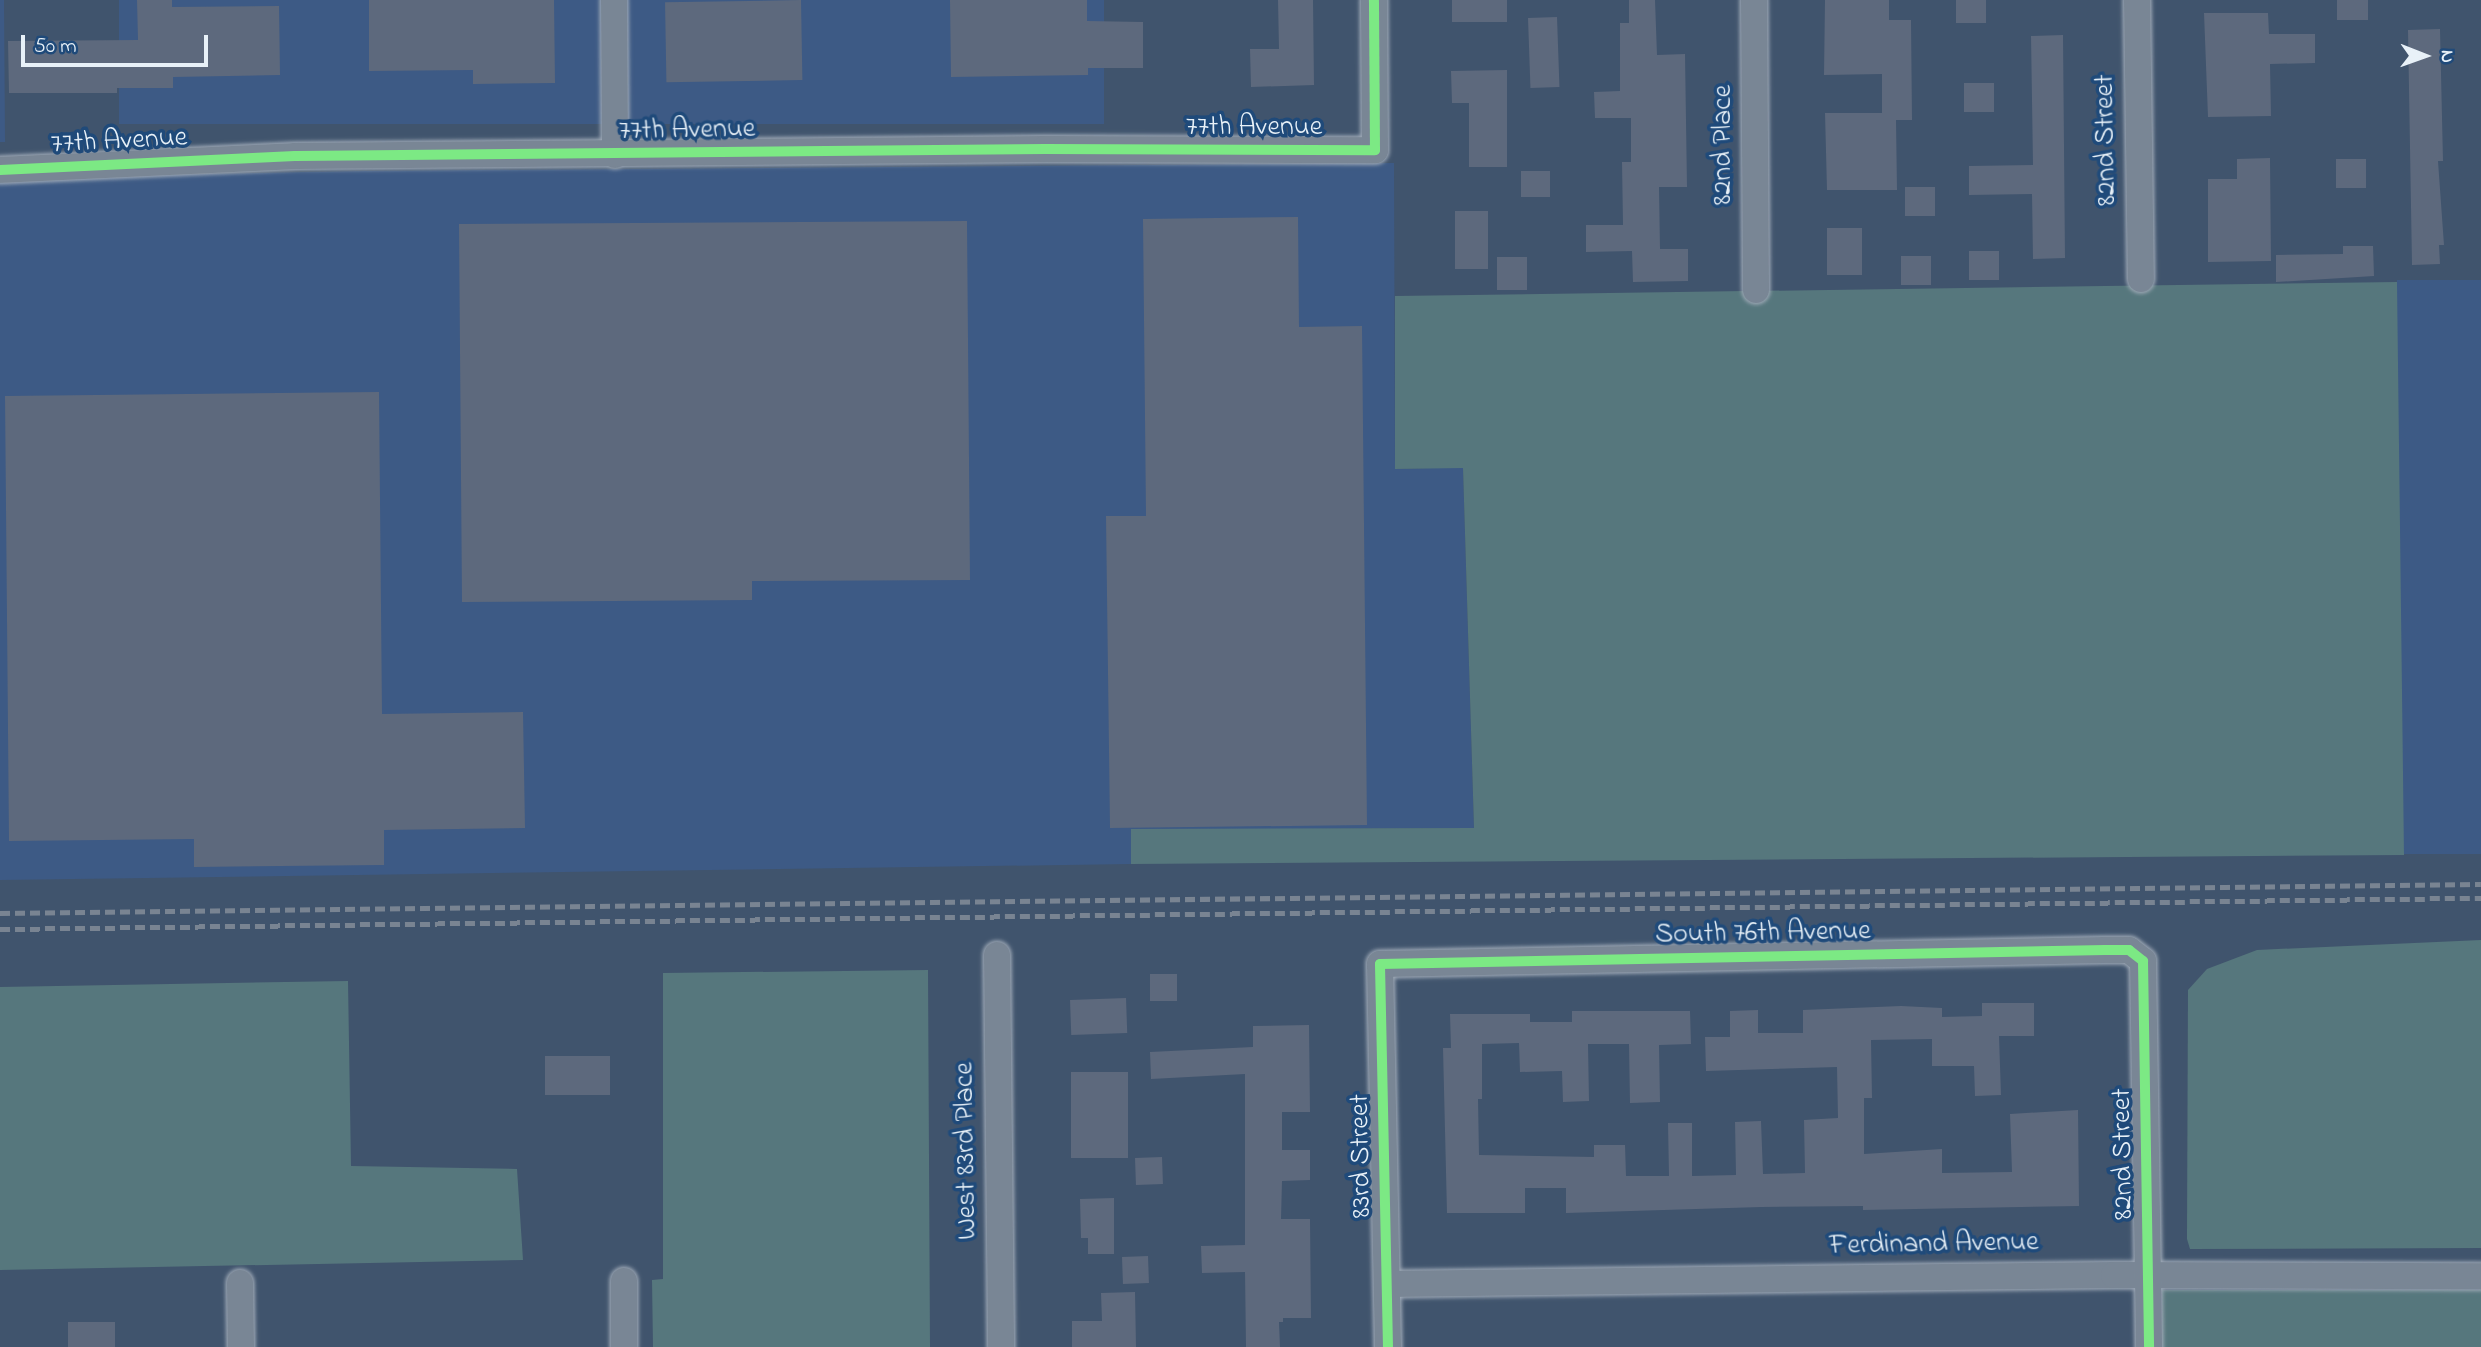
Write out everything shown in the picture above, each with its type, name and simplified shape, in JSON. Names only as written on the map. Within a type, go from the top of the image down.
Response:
[{"type":"street","points":[[614,0],[615,155]]},
{"type":"street","name":"77th Avenue","points":[[0,170],[295,156],[1045,149],[1375,150],[1374,0]]},
{"type":"street","name":"82nd Place","points":[[1754,0],[1756,290]]},
{"type":"street","name":"82nd Street","points":[[2137,0],[2140,279]]},
{"type":"street","name":"South 76th Avenue","points":[[1380,964],[2105,950],[2129,950],[2143,961]]},
{"type":"street","name":"West 83rd Place","points":[[997,955],[1001,1347]]},
{"type":"street","name":"82nd Street","points":[[2143,961],[2149,1347]]},
{"type":"street","name":"83rd Street","points":[[1380,964],[1388,1347]]},
{"type":"street","name":"Ferdinand Avenue","points":[[1387,1284],[2481,1276]]},
{"type":"street","points":[[624,1281],[624,1347]]},
{"type":"street","points":[[240,1283],[241,1347]]},
{"type":"shaded area","points":[[0,0],[4,0],[5,142],[0,142]]},
{"type":"shaded area","points":[[119,0],[1104,0],[1104,124],[119,124]]},
{"type":"shaded area","points":[[1394,163],[1395,469],[1463,467],[1474,828],[1131,830],[1131,864],[0,880],[0,178],[364,171]]},
{"type":"shaded area","points":[[2397,280],[2481,280],[2481,854],[2397,854]]},
{"type":"green space","points":[[2397,282],[2404,855],[1131,864],[1131,829],[1474,828],[1463,468],[1395,469],[1395,296]]},
{"type":"green space","points":[[2481,940],[2481,1248],[2190,1249],[2187,1239],[2188,990],[2207,969],[2257,950]]},
{"type":"green space","points":[[928,970],[930,1347],[653,1347],[652,1280],[663,1279],[663,973]]},
{"type":"green space","points":[[348,981],[351,1166],[517,1169],[523,1260],[0,1270],[0,987]]},
{"type":"green space","points":[[2162,1290],[2481,1290],[2481,1347],[2162,1347]]},
{"type":"building","points":[[137,0],[172,0],[172,7],[279,6],[280,75],[173,77],[173,88],[117,88],[117,93],[9,93],[8,41],[138,40]]},
{"type":"building","points":[[369,0],[554,0],[555,83],[473,84],[473,70],[369,71]]},
{"type":"building","points":[[801,0],[802,80],[666,82],[665,2]]},
{"type":"building","points":[[950,0],[1087,0],[1087,21],[1143,22],[1143,68],[1088,68],[1088,75],[951,77]]},
{"type":"building","points":[[1278,0],[1313,0],[1314,85],[1251,87],[1250,49],[1279,49]]},
{"type":"building","points":[[1452,0],[1507,0],[1507,22],[1452,22]]},
{"type":"building","points":[[1629,0],[1655,0],[1657,55],[1685,54],[1687,187],[1659,187],[1660,249],[1688,249],[1688,281],[1633,282],[1632,251],[1586,252],[1586,225],[1623,225],[1622,162],[1631,162],[1631,118],[1595,118],[1594,92],[1620,91],[1620,23],[1629,23]]},
{"type":"building","points":[[1825,0],[1889,0],[1889,20],[1911,20],[1912,120],[1896,120],[1897,190],[1827,190],[1825,113],[1882,113],[1882,74],[1824,75]]},
{"type":"building","points":[[1956,0],[1986,0],[1986,23],[1956,23]]},
{"type":"building","points":[[2337,0],[2368,0],[2368,20],[2337,20]]},
{"type":"building","points":[[2204,13],[2268,13],[2269,34],[2315,34],[2315,63],[2270,64],[2271,116],[2208,117]]},
{"type":"building","points":[[1557,17],[1559,87],[1530,88],[1528,18]]},
{"type":"building","points":[[2440,29],[2443,161],[2438,161],[2444,245],[2439,245],[2440,264],[2412,265],[2408,30]]},
{"type":"building","points":[[2063,35],[2065,258],[2033,259],[2032,194],[1969,195],[1969,166],[2033,165],[2031,36]]},
{"type":"building","points":[[1507,70],[1507,167],[1469,167],[1469,103],[1452,103],[1451,71]]},
{"type":"building","points":[[1964,83],[1994,83],[1994,112],[1964,112]]},
{"type":"building","points":[[2270,158],[2271,261],[2208,262],[2208,179],[2237,179],[2237,159]]},
{"type":"building","points":[[2336,159],[2366,159],[2366,188],[2336,188]]},
{"type":"building","points":[[1521,171],[1550,171],[1550,197],[1521,197]]},
{"type":"building","points":[[1905,187],[1935,187],[1935,216],[1905,216]]},
{"type":"building","points":[[1455,211],[1488,211],[1488,269],[1455,269]]},
{"type":"building","points":[[1298,217],[1299,327],[1362,326],[1367,825],[1110,828],[1106,516],[1146,516],[1143,219]]},
{"type":"building","points":[[967,221],[970,580],[752,581],[752,600],[462,602],[459,224]]},
{"type":"building","points":[[1827,228],[1862,228],[1862,275],[1827,275]]},
{"type":"building","points":[[2343,246],[2373,246],[2374,276],[2276,282],[2276,255],[2343,254]]},
{"type":"building","points":[[1969,251],[1999,251],[1999,280],[1969,280]]},
{"type":"building","points":[[1901,256],[1931,256],[1931,285],[1901,285]]},
{"type":"building","points":[[1497,257],[1527,257],[1527,290],[1497,290]]},
{"type":"building","points":[[379,392],[382,714],[523,712],[525,828],[384,830],[384,865],[194,867],[194,839],[9,841],[5,396]]},
{"type":"building","points":[[1150,974],[1177,974],[1177,1001],[1150,1001]]},
{"type":"building","points":[[1126,998],[1127,1033],[1071,1035],[1070,1000]]},
{"type":"building","points":[[1982,1003],[2034,1003],[2034,1036],[1999,1036],[2001,1095],[1975,1096],[1974,1066],[1932,1066],[1932,1039],[1871,1040],[1872,1098],[1864,1098],[1864,1154],[1942,1149],[1942,1173],[2012,1172],[2010,1114],[2078,1110],[2079,1206],[1863,1210],[1863,1206],[1761,1207],[1566,1213],[1566,1188],[1525,1188],[1525,1213],[1447,1213],[1443,1048],[1451,1048],[1450,1014],[1530,1014],[1530,1022],[1572,1022],[1572,1011],[1690,1011],[1691,1044],[1659,1045],[1660,1102],[1630,1103],[1629,1044],[1588,1044],[1589,1101],[1563,1102],[1562,1071],[1520,1072],[1519,1043],[1482,1044],[1482,1099],[1478,1099],[1479,1155],[1594,1157],[1594,1145],[1625,1145],[1626,1176],[1669,1176],[1668,1123],[1692,1123],[1692,1176],[1736,1175],[1735,1122],[1761,1121],[1763,1174],[1805,1173],[1804,1120],[1838,1118],[1837,1067],[1706,1071],[1705,1037],[1730,1037],[1730,1011],[1758,1010],[1758,1033],[1803,1033],[1803,1010],[1901,1006],[1942,1008],[1942,1017],[1982,1016]]},
{"type":"building","points":[[1309,1025],[1310,1112],[1282,1112],[1282,1150],[1310,1150],[1310,1180],[1282,1181],[1281,1219],[1310,1219],[1311,1318],[1283,1318],[1283,1322],[1279,1322],[1280,1347],[1246,1347],[1245,1272],[1202,1273],[1201,1246],[1245,1245],[1245,1074],[1151,1079],[1150,1052],[1253,1047],[1253,1026]]},
{"type":"building","points":[[545,1056],[610,1056],[610,1095],[545,1095]]},
{"type":"building","points":[[1071,1072],[1128,1072],[1128,1158],[1071,1158]]},
{"type":"building","points":[[1162,1157],[1163,1184],[1136,1185],[1135,1158]]},
{"type":"building","points":[[1114,1198],[1114,1254],[1088,1254],[1088,1238],[1081,1238],[1080,1199]]},
{"type":"building","points":[[1148,1256],[1149,1283],[1123,1284],[1122,1257]]},
{"type":"building","points":[[1135,1292],[1136,1347],[1072,1347],[1072,1321],[1102,1321],[1101,1293]]},
{"type":"building","points":[[68,1322],[115,1322],[115,1347],[68,1347]]},
{"type":"railway","points":[[0,913],[2481,884]]},
{"type":"railway","points":[[0,929],[2481,898]]},
{"type":"cycle path","points":[[0,170],[295,156],[1045,149],[1375,150],[1374,0]]},
{"type":"cycle path","points":[[1388,1347],[1380,964],[2105,950],[2129,950],[2143,961],[2149,1347]]}]
